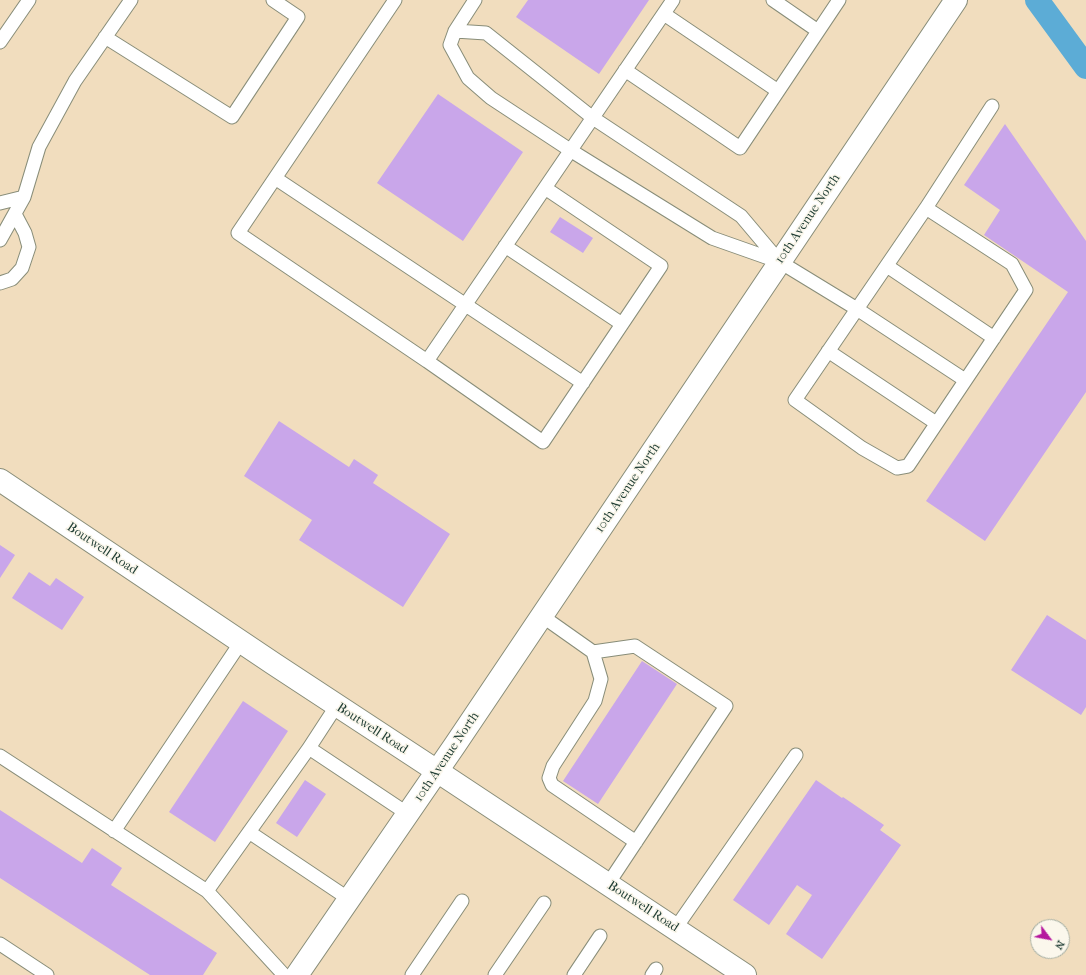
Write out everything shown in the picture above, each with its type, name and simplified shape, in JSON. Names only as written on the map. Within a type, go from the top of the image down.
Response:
[{"type":"street","name":"10th Avenue North","points":[[297,975],[542,616],[956,0]]},
{"type":"street","name":"Boutwell Road","points":[[0,480],[337,706],[676,929],[732,971]]},
{"type":"lane","points":[[0,42],[29,0]]},
{"type":"lane","points":[[0,240],[24,197],[39,147],[75,81],[131,0]]},
{"type":"lane","points":[[105,37],[232,117],[298,17],[272,0]]},
{"type":"lane","points":[[395,0],[238,233],[544,442],[661,266],[545,188]]},
{"type":"lane","points":[[475,0],[455,31],[450,45],[468,78],[492,98],[570,150],[712,238],[780,262],[857,309],[965,380]]},
{"type":"lane","points":[[427,361],[673,0]]},
{"type":"lane","points":[[773,0],[818,31]]},
{"type":"lane","points":[[625,70],[740,148],[839,0]]},
{"type":"lane","points":[[664,14],[778,91]]},
{"type":"lane","points":[[455,31],[486,33],[593,118],[741,216],[780,262]]},
{"type":"lane","points":[[926,208],[1012,264],[1026,290],[908,466],[898,468],[862,448],[794,400],[887,266],[992,106]]},
{"type":"lane","points":[[275,178],[583,383]]},
{"type":"lane","points":[[0,203],[24,197]]},
{"type":"lane","points":[[0,283],[12,279],[22,268],[29,247],[25,232],[15,214]]},
{"type":"lane","points":[[505,246],[622,324]]},
{"type":"lane","points":[[887,266],[994,338]]},
{"type":"lane","points":[[828,351],[936,423]]},
{"type":"lane","points":[[542,616],[593,652],[601,679],[595,701],[553,766],[549,778],[552,785],[636,842]]},
{"type":"lane","points":[[114,830],[241,642]]},
{"type":"lane","points":[[593,652],[635,646],[726,706],[608,884]]},
{"type":"lane","points":[[207,891],[309,748],[337,706]]},
{"type":"lane","points":[[309,748],[408,814]]},
{"type":"lane","points":[[676,929],[796,755]]},
{"type":"lane","points":[[0,756],[207,891],[284,975]]},
{"type":"lane","points":[[249,832],[349,899]]},
{"type":"lane","points":[[412,975],[462,901]]},
{"type":"lane","points":[[495,975],[544,903]]},
{"type":"lane","points":[[574,975],[600,936]]},
{"type":"lane","points":[[0,944],[47,975]]},
{"type":"building","points":[[528,0],[649,0],[599,74],[516,17]]},
{"type":"building","points":[[438,94],[523,152],[463,241],[377,183]]},
{"type":"building","points":[[1005,124],[1086,241],[1086,392],[985,541],[926,501],[1068,292],[984,235],[1000,210],[964,185]]},
{"type":"building","points":[[560,217],[593,238],[583,253],[550,232]]},
{"type":"building","points":[[279,421],[349,467],[354,459],[378,475],[373,483],[450,534],[403,607],[299,540],[312,520],[244,476]]},
{"type":"building","points":[[0,545],[15,555],[0,578]]},
{"type":"building","points":[[29,572],[50,586],[56,578],[84,597],[62,630],[12,598]]},
{"type":"building","points":[[1047,615],[1086,640],[1086,707],[1081,715],[1011,670]]},
{"type":"building","points":[[642,661],[677,684],[598,804],[563,781]]},
{"type":"building","points":[[243,701],[288,731],[215,842],[169,812]]},
{"type":"building","points":[[305,780],[326,794],[297,837],[276,823]]},
{"type":"building","points":[[816,780],[884,825],[880,830],[901,845],[822,959],[786,934],[812,895],[797,885],[769,925],[733,900]]},
{"type":"building","points":[[0,810],[82,863],[92,848],[122,868],[111,885],[217,953],[203,975],[150,975],[0,878]]},
{"type":"waterway","points":[[1037,0],[1086,67]]}]
